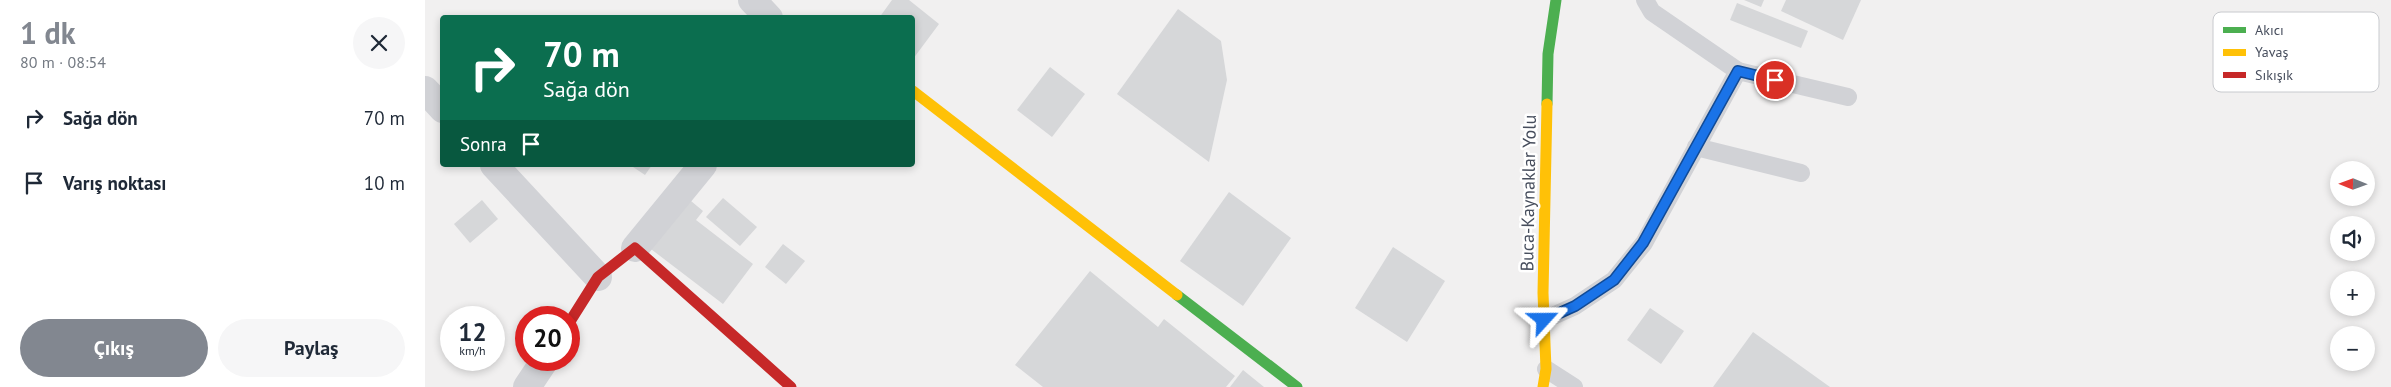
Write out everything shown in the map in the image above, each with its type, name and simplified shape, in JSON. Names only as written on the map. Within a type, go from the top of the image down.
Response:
[{"type":"street","points":[[752,0],[766,15]]},
{"type":"street","name":"Buca-Kaynaklar Yolu","points":[[1543,387],[1545,369],[1548,54],[1556,0]]},
{"type":"street","points":[[425,90],[440,106]]},
{"type":"street","points":[[915,94],[1297,387]]},
{"type":"street","points":[[496,167],[598,277]]},
{"type":"street","points":[[580,306],[598,277],[635,248],[701,167]]},
{"type":"street","points":[[635,248],[791,387]]},
{"type":"street","points":[[527,387],[538,371]]},
{"type":"lane","points":[[1645,0],[1651,12],[1738,71],[1849,97]]},
{"type":"lane","points":[[1544,320],[1575,306],[1614,280],[1643,243],[1738,71]]},
{"type":"lane","points":[[1696,147],[1801,173]]},
{"type":"lane","points":[[1545,369],[1575,387]]},
{"type":"building","points":[[892,0],[909,0],[939,24],[915,56],[915,15],[881,15]]},
{"type":"building","points":[[1744,0],[1764,0],[1761,7]]},
{"type":"building","points":[[1786,0],[1861,0],[1843,40],[1781,11]]},
{"type":"building","points":[[1737,3],[1808,31],[1801,48],[1730,20]]},
{"type":"building","points":[[1178,9],[1221,41],[1227,80],[1209,162],[1117,94]]},
{"type":"building","points":[[1050,67],[1085,94],[1052,137],[1017,110]]},
{"type":"building","points":[[633,167],[651,167],[645,175]]},
{"type":"building","points":[[1229,192],[1291,238],[1243,306],[1180,261]]},
{"type":"building","points":[[685,196],[703,211],[696,220],[753,264],[723,304],[647,246]]},
{"type":"building","points":[[723,198],[757,227],[740,246],[706,217]]},
{"type":"building","points":[[482,200],[498,219],[470,243],[454,224]]},
{"type":"building","points":[[783,244],[805,261],[786,284],[765,267]]},
{"type":"building","points":[[1393,247],[1445,281],[1407,342],[1355,308]]},
{"type":"building","points":[[1090,271],[1158,327],[1164,319],[1235,376],[1226,387],[1043,387],[1015,365]]},
{"type":"building","points":[[1650,308],[1684,331],[1661,364],[1627,340]]},
{"type":"building","points":[[1753,332],[1830,387],[1713,387]]},
{"type":"building","points":[[1243,370],[1264,387],[1230,387]]},
{"type":"traffic: fast","points":[[1547,104],[1548,54],[1556,0]]},
{"type":"traffic: fast","points":[[1177,295],[1297,387]]},
{"type":"traffic: slow","points":[[915,93],[1177,295]]},
{"type":"traffic: slow","points":[[1543,387],[1546,369],[1543,293],[1547,104]]},
{"type":"traffic: jam","points":[[580,306],[598,277],[635,248],[791,387]]},
{"type":"route","points":[[1544,320],[1575,306],[1614,280],[1643,243],[1738,71],[1775,80]]}]
